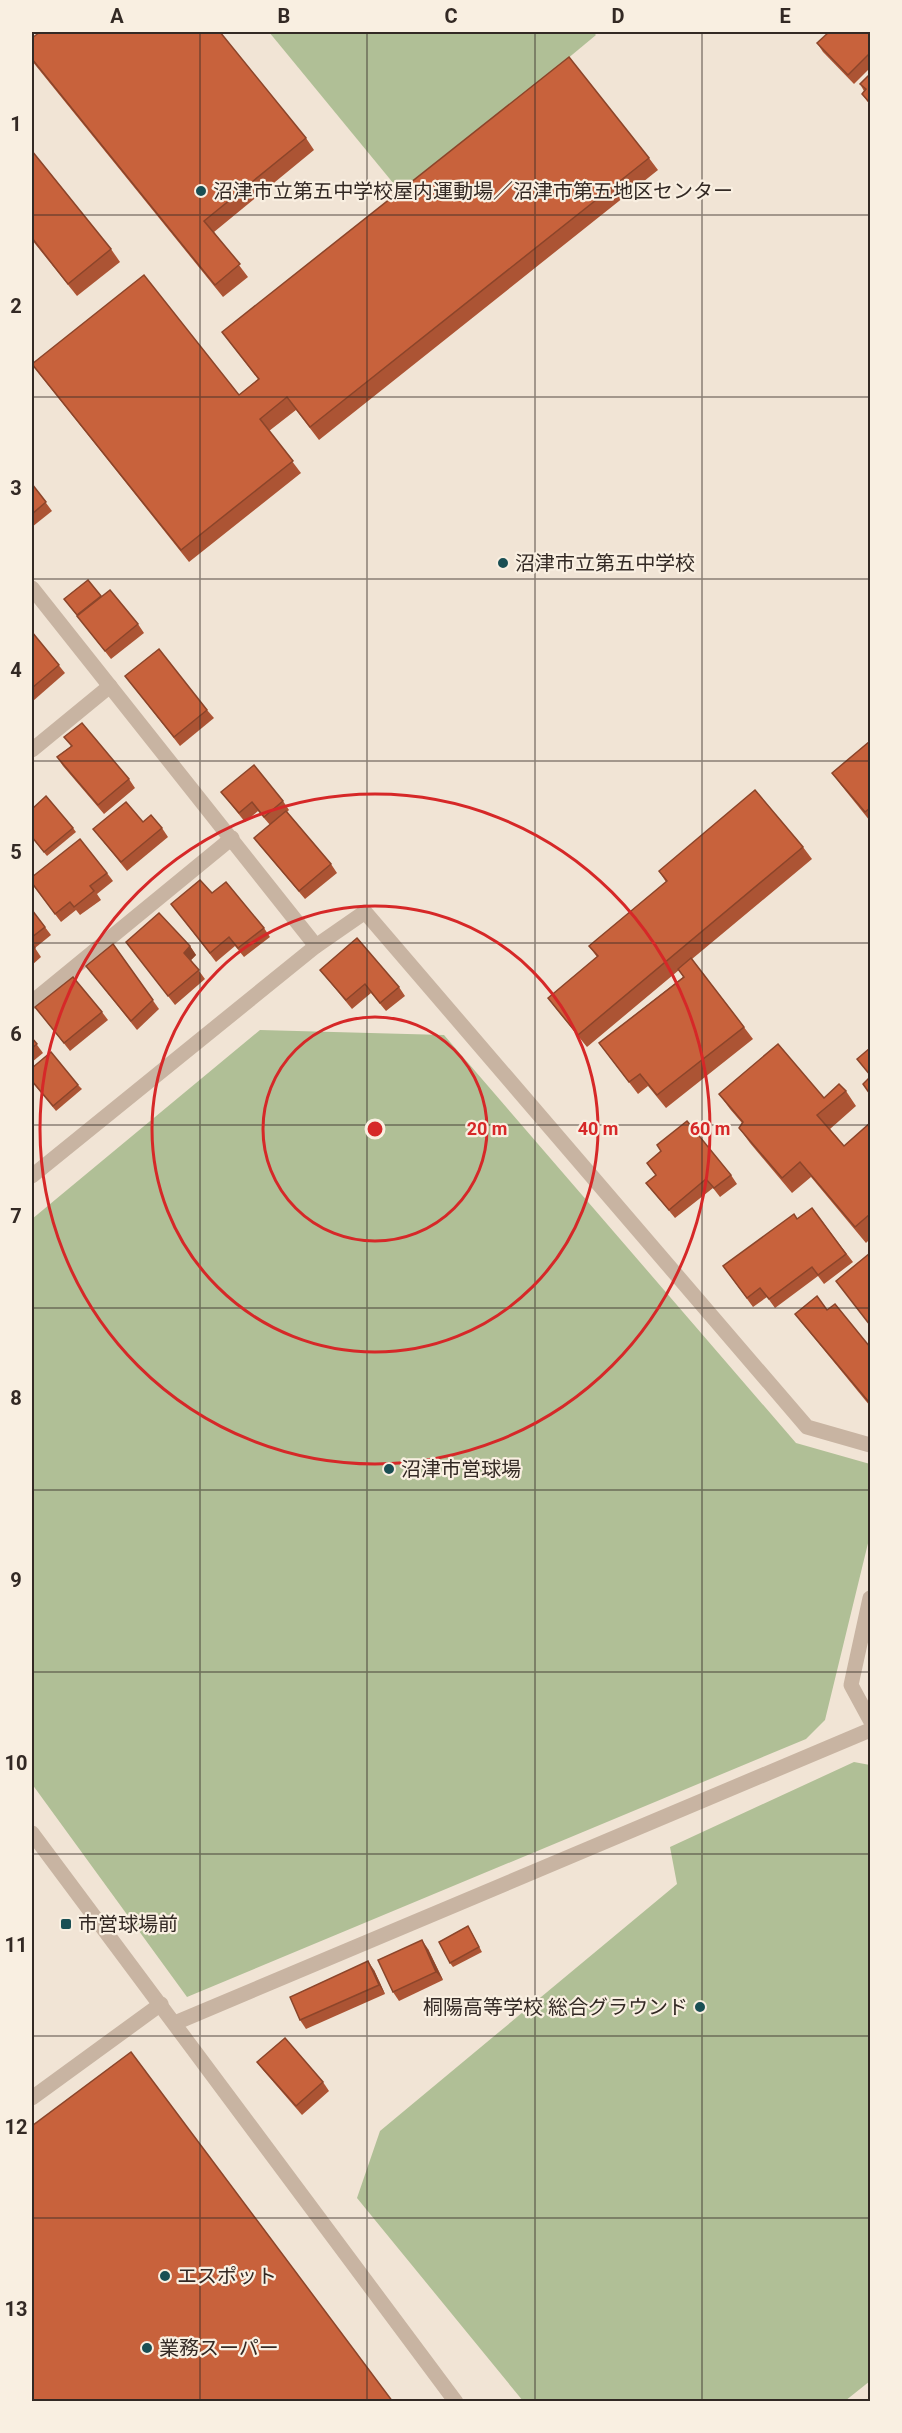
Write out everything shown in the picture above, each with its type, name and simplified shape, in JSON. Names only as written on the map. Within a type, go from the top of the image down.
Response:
[{"type":"street","points":[[34,595],[110,686],[316,946]]},
{"type":"street","points":[[32,750],[110,686]]},
{"type":"street","points":[[32,1002],[232,838]]},
{"type":"street","points":[[32,1176],[316,946],[365,912],[807,1426],[870,1445]]},
{"type":"street","points":[[870,1598],[850,1686],[870,1720]]},
{"type":"street","points":[[175,2023],[870,1730]]},
{"type":"street","points":[[32,1833],[456,2402]]},
{"type":"street","points":[[32,2098],[160,2004]]},
{"type":"green space","points":[[269,32],[593,32],[596,35],[403,195]]},
{"type":"green space","name":"沼津市営球場","points":[[260,1030],[444,1035],[796,1443],[870,1464],[870,1535],[825,1720],[806,1739],[187,1997],[32,1784],[32,1219]]},
{"type":"green space","name":"桐陽高等学校 総合グラウンド","points":[[854,1762],[870,1765],[870,2381],[845,2401],[523,2401],[357,2198],[380,2131],[677,1884],[670,1847]]},
{"type":"building","name":"沼津市立第五中学校屋内運動場／沼津市第五地区センター","points":[[40,32],[220,32],[306,138],[204,221],[240,264],[215,285],[32,59],[32,38]]},
{"type":"building","points":[[829,32],[870,32],[870,53],[848,75],[817,43]]},
{"type":"building","points":[[569,57],[649,158],[310,427],[287,397],[260,419],[293,461],[181,550],[32,364],[144,275],[239,395],[259,379],[222,332]]},
{"type":"building","points":[[870,74],[870,103],[862,94],[866,89],[860,84]]},
{"type":"building","points":[[32,151],[111,249],[68,284],[32,238]]},
{"type":"building","points":[[32,484],[46,502],[32,514]]},
{"type":"building","points":[[88,580],[101,596],[77,615],[64,599]]},
{"type":"building","points":[[110,590],[138,624],[105,651],[77,616]]},
{"type":"building","points":[[32,632],[59,665],[32,688]]},
{"type":"building","points":[[159,649],[207,710],[174,737],[125,676]]},
{"type":"building","points":[[82,723],[129,779],[98,805],[57,757],[72,746],[64,737]]},
{"type":"building","points":[[870,741],[870,808],[865,812],[832,773]]},
{"type":"building","points":[[254,765],[283,801],[264,817],[252,802],[239,813],[221,792]]},
{"type":"building","points":[[755,790],[803,847],[578,1035],[548,998],[598,956],[589,946],[667,881],[659,871]]},
{"type":"building","points":[[46,796],[73,828],[44,852],[32,837],[32,809]]},
{"type":"building","points":[[126,802],[143,822],[151,815],[162,828],[121,862],[93,829]]},
{"type":"building","points":[[286,811],[331,864],[299,891],[254,838]]},
{"type":"building","points":[[80,839],[107,873],[90,886],[94,891],[74,907],[70,902],[55,914],[32,883],[32,877]]},
{"type":"building","points":[[200,880],[212,893],[226,882],[264,928],[238,948],[229,937],[210,953],[171,904]]},
{"type":"building","points":[[32,910],[45,927],[32,937]]},
{"type":"building","points":[[159,913],[190,946],[184,953],[199,970],[168,996],[126,942]]},
{"type":"building","points":[[357,938],[399,987],[380,1003],[365,984],[346,1000],[320,970]]},
{"type":"building","points":[[113,944],[153,1000],[131,1021],[86,966]]},
{"type":"building","points":[[691,958],[744,1027],[657,1095],[640,1074],[629,1082],[599,1043],[684,977],[678,969]]},
{"type":"building","points":[[73,977],[102,1012],[64,1043],[35,1007]]},
{"type":"building","points":[[32,1038],[37,1044],[32,1048]]},
{"type":"building","points":[[778,1044],[824,1098],[839,1084],[846,1091],[817,1115],[844,1146],[870,1123],[870,1214],[855,1227],[800,1162],[782,1178],[739,1128],[743,1122],[719,1094]]},
{"type":"building","points":[[870,1048],[870,1075],[857,1059]]},
{"type":"building","points":[[51,1052],[78,1085],[53,1106],[32,1081],[32,1068]]},
{"type":"building","points":[[870,1077],[870,1094],[863,1084]]},
{"type":"building","points":[[687,1121],[731,1175],[714,1188],[706,1179],[669,1210],[646,1183],[656,1175],[647,1163],[661,1151],[657,1145]]},
{"type":"building","points":[[812,1208],[846,1254],[818,1275],[812,1267],[769,1299],[760,1288],[747,1298],[723,1266],[794,1214],[797,1219]]},
{"type":"building","points":[[870,1253],[870,1325],[836,1281]]},
{"type":"building","points":[[817,1296],[827,1310],[835,1304],[870,1347],[870,1398],[868,1401],[795,1314]]},
{"type":"building","points":[[468,1926],[479,1947],[450,1963],[439,1942]]},
{"type":"building","points":[[422,1940],[436,1972],[393,1992],[378,1960]]},
{"type":"building","points":[[368,1961],[379,1985],[300,2020],[290,1997]]},
{"type":"building","points":[[285,2038],[323,2082],[296,2106],[257,2062]]},
{"type":"building","name":"エスポット","points":[[131,2052],[393,2402],[32,2402],[32,2126]]},
{"type":"place","name":"沼津市立第五中学校屋内運動場／沼津市第五地区センター","points":[[201,191]]},
{"type":"place","name":"沼津市立第五中学校","points":[[503,563]]},
{"type":"place","name":"沼津市営球場","points":[[389,1469]]},
{"type":"place","name":"市営球場前","points":[[66,1924]]},
{"type":"place","name":"桐陽高等学校 総合グラウンド","points":[[700,2007]]},
{"type":"place","name":"エスポット","points":[[165,2276]]},
{"type":"place","name":"業務スーパー","points":[[147,2348]]}]
